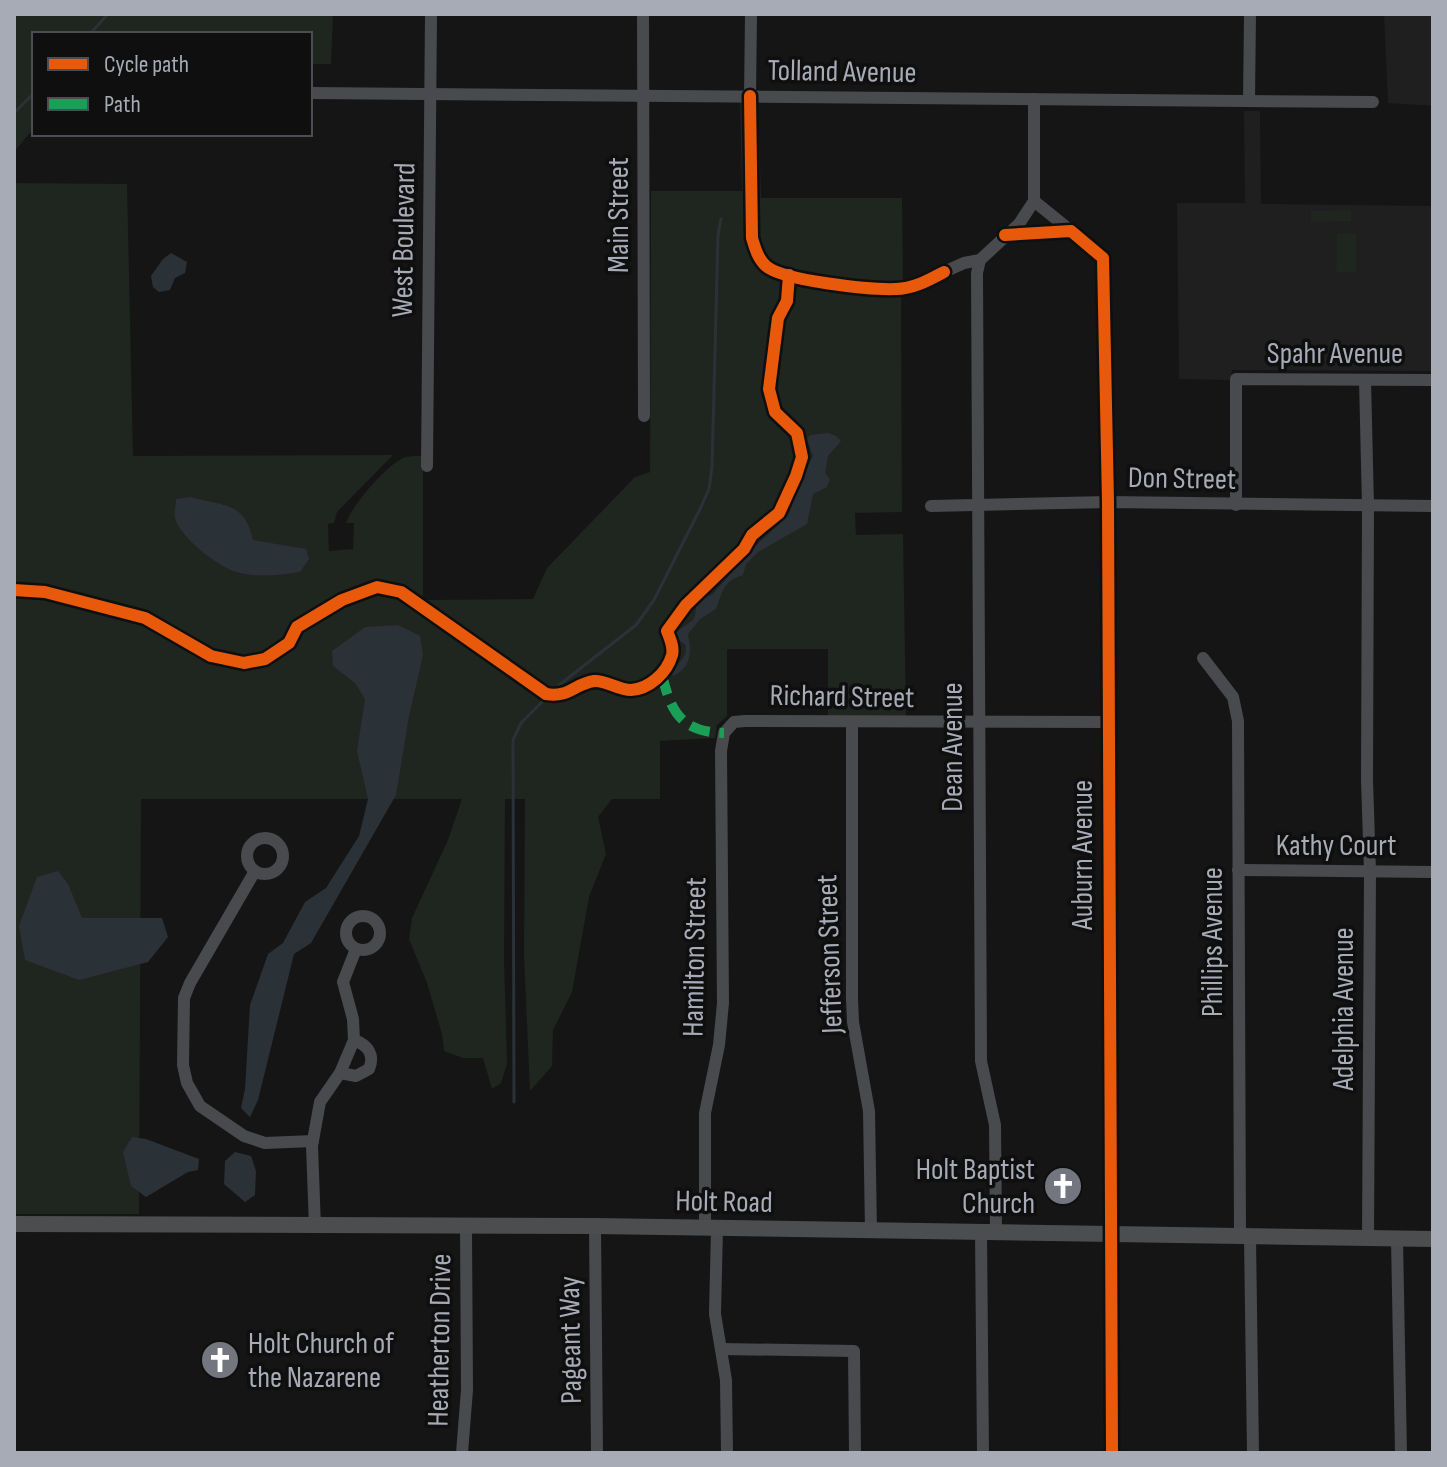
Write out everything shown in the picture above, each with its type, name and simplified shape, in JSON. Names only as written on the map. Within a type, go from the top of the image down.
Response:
[{"type":"main road","name":"Holt Road","points":[[14,1224],[595,1226],[1433,1239]]},
{"type":"street","name":"West Boulevard","points":[[427,466],[431,14]]},
{"type":"street","name":"Main Street","points":[[643,14],[644,416]]},
{"type":"street","points":[[750,96],[751,14]]},
{"type":"street","points":[[1249,100],[1250,14]]},
{"type":"street","name":"Tolland Avenue","points":[[312,93],[1373,102]]},
{"type":"street","points":[[944,272],[980,260],[1019,224],[1034,201],[1034,99]]},
{"type":"street","points":[[1034,201],[1071,231]]},
{"type":"street","points":[[1005,235],[1071,231]]},
{"type":"street","name":"Auburn Avenue","points":[[1071,231],[1103,258],[1108,502],[1112,1453]]},
{"type":"street","name":"Dean Avenue","points":[[980,260],[977,273],[981,1061],[995,1125],[988,1232],[983,1453]]},
{"type":"street","name":"Spahr Avenue","points":[[1236,505],[1236,379],[1433,380]]},
{"type":"street","points":[[1365,380],[1368,506]]},
{"type":"street","name":"Don Street","points":[[931,506],[1108,502],[1433,506]]},
{"type":"street","name":"Adelphia Avenue","points":[[1368,506],[1368,1238]]},
{"type":"street","name":"Phillips Avenue","points":[[1203,658],[1233,697],[1236,708],[1245,1237],[1253,1453]]},
{"type":"street","name":"Richard Street","points":[[724,733],[734,722],[745,721],[1108,722]]},
{"type":"street","name":"Jefferson Street","points":[[852,723],[852,1011],[869,1111],[871,1231]]},
{"type":"street","name":"Hamilton Street","points":[[724,733],[721,751],[723,1003],[719,1045],[705,1113],[715,1314],[726,1380],[727,1453]]},
{"type":"street","name":"Kathy Court","points":[[1238,870],[1433,872]]},
{"type":"street","points":[[255,871],[184,998],[183,1065],[187,1083],[200,1106],[244,1136],[265,1143],[313,1141]]},
{"type":"street","points":[[315,1227],[313,1141],[320,1102],[340,1073],[354,1040],[353,1019],[343,982],[356,949]]},
{"type":"street","points":[[340,1073],[356,1076],[369,1069],[371,1054],[354,1040]]},
{"type":"street","name":"Pageant Way","points":[[595,1226],[597,1453]]},
{"type":"street","name":"Heatherton Drive","points":[[462,1453],[467,1390],[466,1227]]},
{"type":"street","points":[[1397,1239],[1401,1453]]},
{"type":"street","points":[[722,1349],[854,1351],[855,1453]]},
{"type":"shaded area","points":[[14,14],[333,14],[331,64],[312,64],[312,32],[32,32],[32,130],[14,152]]},
{"type":"shaded area","points":[[1384,14],[1433,14],[1433,106],[1388,103]]},
{"type":"shaded area","points":[[740,96],[758,96],[761,198],[902,198],[903,282],[941,267],[946,276],[901,295],[902,512],[855,513],[856,535],[903,534],[906,716],[828,716],[828,649],[727,649],[727,716],[717,725],[715,738],[660,741],[660,799],[612,799],[598,817],[606,854],[589,897],[572,992],[553,1030],[552,1066],[530,1091],[524,956],[525,799],[505,799],[507,1064],[501,1083],[492,1089],[483,1058],[463,1058],[444,1051],[427,983],[409,939],[412,918],[448,840],[462,799],[141,799],[139,1214],[14,1214],[14,183],[127,184],[133,456],[393,455],[337,512],[334,523],[328,524],[329,551],[353,549],[354,523],[346,523],[355,506],[379,477],[403,458],[423,456],[423,600],[533,599],[547,568],[635,477],[650,472],[651,191],[742,191]]},
{"type":"shaded area","points":[[1244,111],[1260,111],[1261,204],[1433,206],[1433,371],[1232,370],[1231,380],[1179,379],[1177,203],[1245,203]]},
{"type":"shaded area","points":[[1351,210],[1351,221],[1311,222],[1311,211]]},
{"type":"shaded area","points":[[1337,234],[1356,234],[1356,272],[1336,272]]},
{"type":"shaded area","points":[[171,253],[187,262],[185,273],[175,278],[170,290],[159,292],[153,287],[151,276]]},
{"type":"shaded area","points":[[828,433],[841,441],[828,456],[825,473],[830,479],[827,487],[813,494],[807,524],[758,552],[746,564],[743,575],[728,584],[716,609],[700,619],[688,634],[689,659],[684,669],[673,676],[686,649],[676,632],[693,619],[697,599],[712,595],[730,574],[730,567],[742,563],[754,547],[788,516],[813,456],[807,439],[810,435]]},
{"type":"shaded area","points":[[191,497],[238,512],[249,527],[253,540],[306,549],[309,559],[300,572],[268,575],[237,572],[220,565],[201,551],[178,526],[176,499]]},
{"type":"shaded area","points":[[398,625],[420,636],[423,655],[396,795],[311,943],[294,954],[258,1100],[250,1117],[241,1108],[250,1005],[268,954],[283,943],[305,902],[326,888],[359,836],[368,799],[357,751],[365,699],[355,683],[333,666],[332,651],[365,627]]},
{"type":"shaded area","points":[[58,871],[68,884],[82,918],[162,918],[168,937],[148,962],[79,980],[25,960],[19,926],[37,877]]},
{"type":"shaded area","points":[[132,1137],[146,1139],[199,1159],[198,1170],[188,1172],[146,1197],[131,1186],[123,1152]]},
{"type":"shaded area","points":[[235,1152],[251,1156],[256,1171],[255,1195],[245,1202],[224,1184],[225,1161]]},
{"type":"waterway","points":[[92,32],[108,14]]},
{"type":"waterway","points":[[14,113],[32,95]]},
{"type":"waterway","points":[[554,689],[636,625],[654,600],[709,489],[721,219]]},
{"type":"waterway","points":[[514,1102],[513,740],[521,723],[543,701]]},
{"type":"marked path","points":[[662,675],[674,710],[681,718],[698,729],[724,733]]},
{"type":"cycle path","points":[[750,96],[752,238],[766,266],[808,280],[884,289],[921,284],[944,272]]},
{"type":"cycle path","points":[[1005,235],[1071,231],[1103,258],[1108,502],[1112,1453]]},
{"type":"cycle path","points":[[14,590],[45,592],[145,618],[211,656],[244,663],[265,659],[289,643],[297,627],[342,600],[377,587],[401,592],[546,694],[560,694],[594,681],[626,690],[644,687],[656,679],[670,662],[672,649],[667,631],[686,605],[744,549],[752,535],[779,513],[796,476],[802,457],[797,433],[775,412],[769,389],[778,318],[787,301],[789,275]]},
{"type":"place","name":"Holt Baptist Church","points":[[1063,1186]]},
{"type":"place","name":"Holt Church of the Nazarene","points":[[220,1360]]}]
